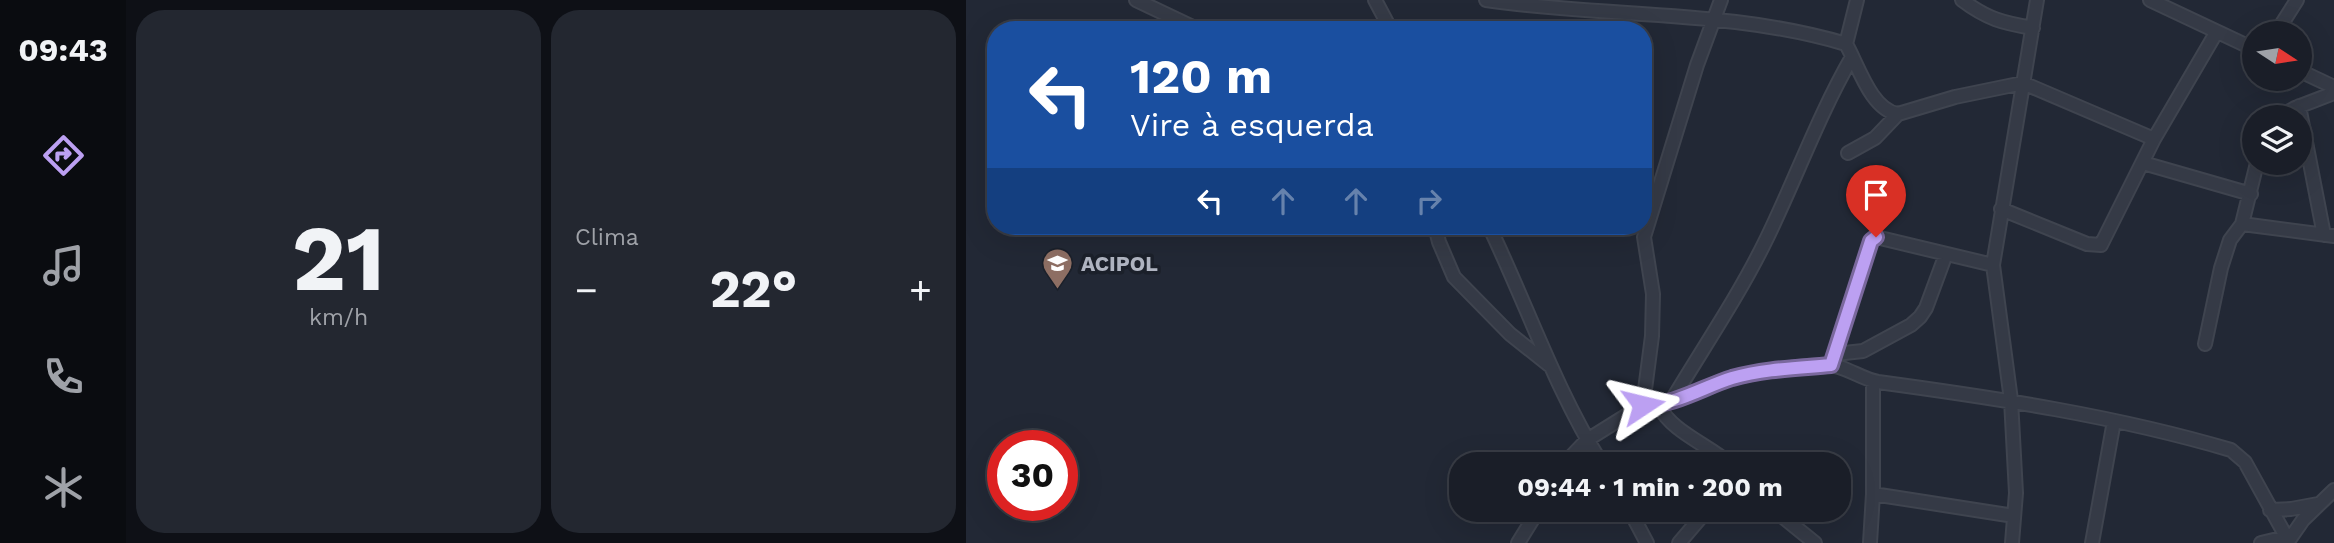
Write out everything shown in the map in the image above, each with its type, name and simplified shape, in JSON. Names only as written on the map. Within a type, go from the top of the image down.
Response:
[{"type":"street","points":[[1136,0],[1180,21]]},
{"type":"street","points":[[1375,0],[1386,21]]},
{"type":"street","points":[[1486,0],[1581,5],[1715,18],[1822,37],[1846,44]]},
{"type":"street","points":[[1652,191],[1721,0]]},
{"type":"street","points":[[1857,0],[1846,44],[1879,105],[1890,113],[1898,114],[1955,97],[2024,83],[2154,139]]},
{"type":"street","points":[[1962,0],[2003,23],[2033,28]]},
{"type":"street","points":[[2012,543],[2016,493],[2011,400],[1993,265],[2037,0]]},
{"type":"street","points":[[2150,0],[2242,44]]},
{"type":"street","points":[[2284,21],[2297,0]]},
{"type":"street","points":[[2001,209],[2087,244],[2101,245],[2154,139],[2216,33]]},
{"type":"street","points":[[1672,400],[1764,244],[1852,57]]},
{"type":"street","points":[[2312,77],[2334,87]]},
{"type":"street","points":[[2302,105],[2334,93]]},
{"type":"street","points":[[1848,153],[1875,138],[1898,114]]},
{"type":"street","points":[[2242,224],[2329,236],[2312,162]]},
{"type":"street","points":[[2143,163],[2250,194]]},
{"type":"street","points":[[2205,344],[2221,268],[2230,240],[2242,224],[2254,175]]},
{"type":"street","points":[[1438,235],[1454,277],[1510,334],[1551,366]]},
{"type":"street","points":[[1493,235],[1551,366],[1594,452]]},
{"type":"street","points":[[1643,405],[1652,336],[1653,304],[1644,235]]},
{"type":"street","points":[[1833,360],[1871,241],[1876,237],[1993,265]]},
{"type":"street","points":[[1576,452],[1587,440],[1643,405],[1659,406],[1732,379],[1833,360],[1863,351],[1911,325],[1920,317],[1926,308],[1946,254]]},
{"type":"street","points":[[1833,360],[1873,381],[2011,400],[2114,421],[2231,450],[2245,462],[2287,540]]},
{"type":"street","points":[[1870,543],[1873,381]]},
{"type":"street","points":[[1659,406],[1665,417],[1676,427],[1717,452]]},
{"type":"street","points":[[2092,543],[2114,421]]},
{"type":"street","points":[[2261,543],[2287,540],[2334,490]]},
{"type":"street","points":[[1873,494],[2014,516]]},
{"type":"street","points":[[2270,510],[2318,504]]},
{"type":"street","points":[[1518,543],[1531,522]]},
{"type":"street","points":[[1636,522],[1647,543]]},
{"type":"street","points":[[1679,543],[1697,522]]},
{"type":"street","points":[[1789,522],[1815,543]]},
{"type":"place","name":"ACIPOL","points":[[1058,290]]},
{"type":"route","points":[[1643,405],[1659,406],[1732,379],[1764,372],[1831,365],[1871,241],[1876,237]]}]
